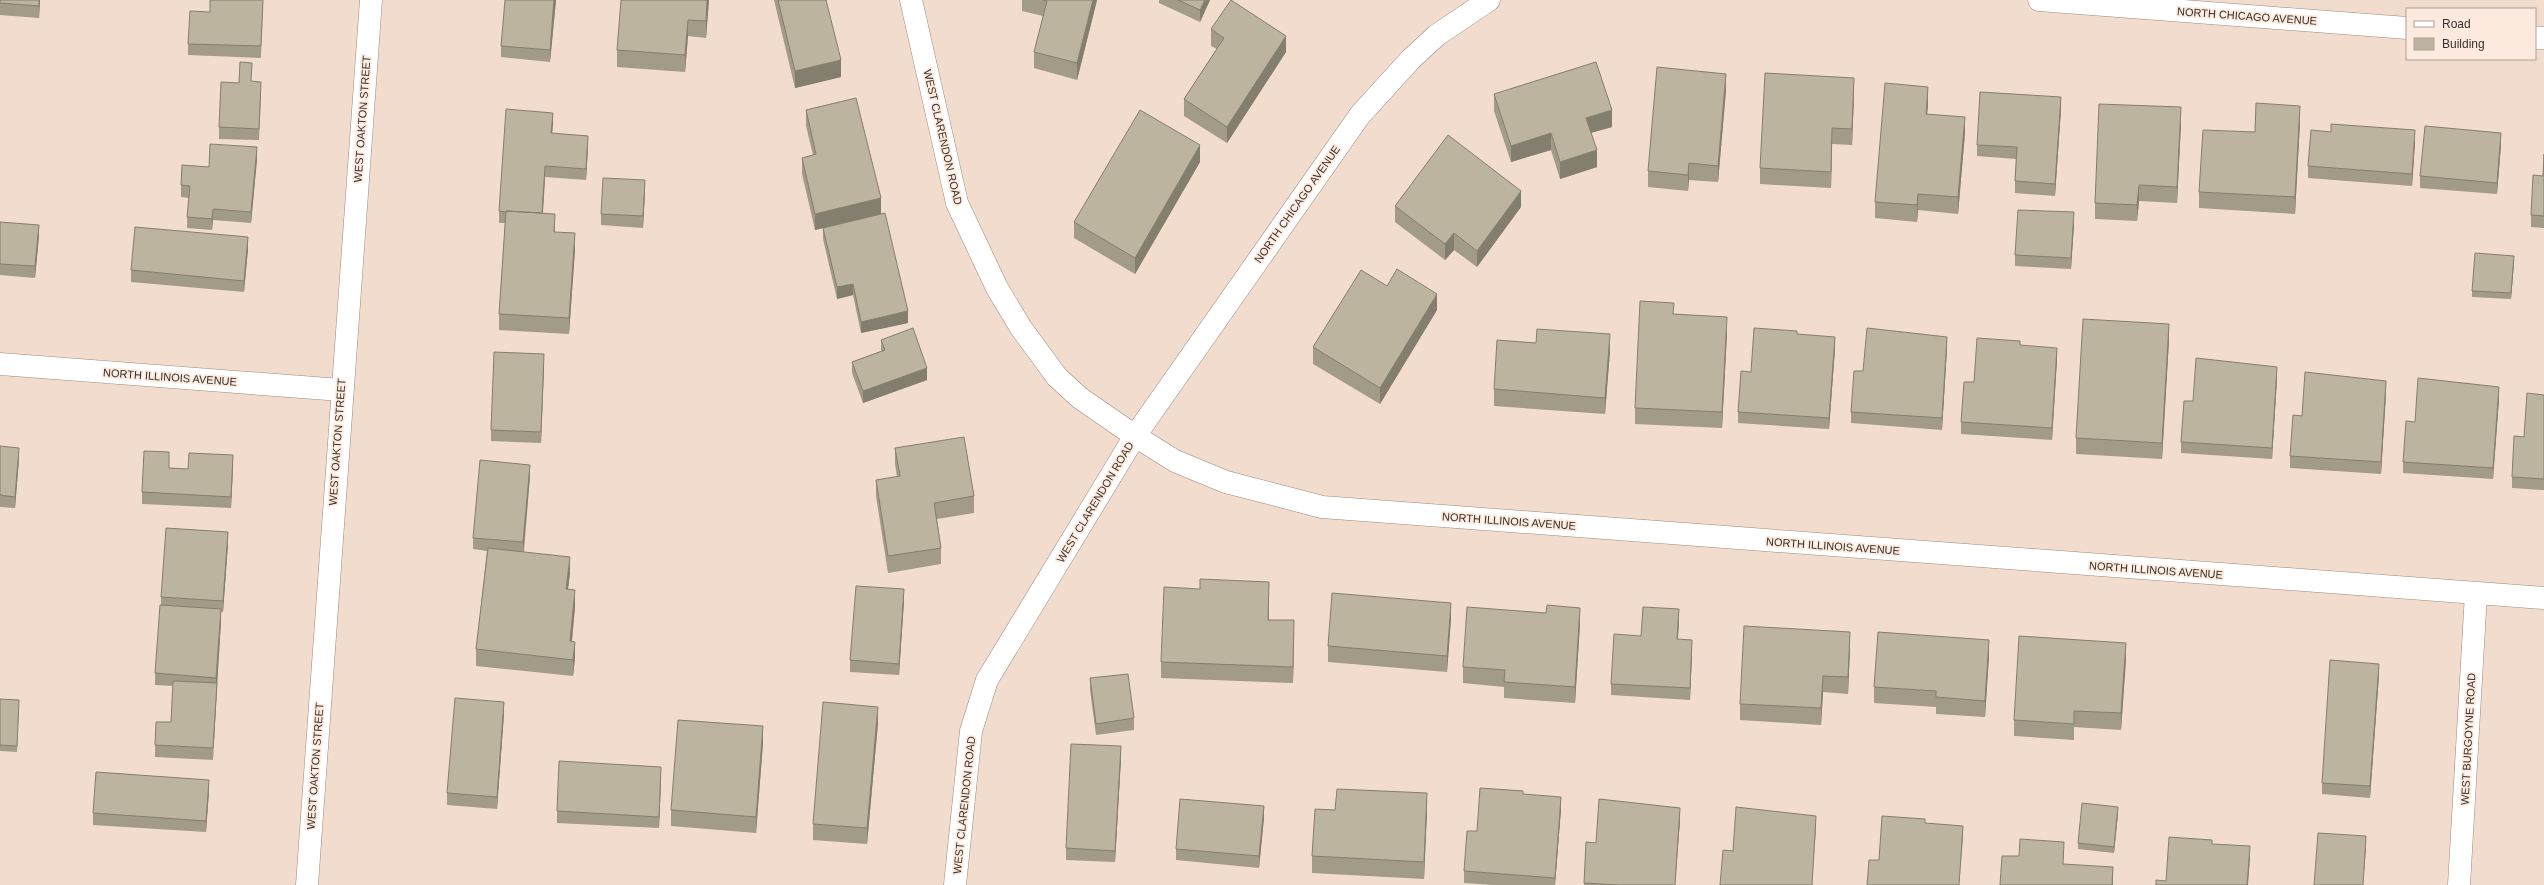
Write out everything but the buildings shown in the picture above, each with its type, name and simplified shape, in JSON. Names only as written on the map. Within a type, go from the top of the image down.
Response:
[{"type":"street","name":"WEST OAKTON STREET","points":[[307,885],[341,390],[371,0]]},
{"type":"street","name":"WEST CLARENDON ROAD","points":[[911,0],[957,203],[997,288],[1021,328],[1057,377],[1080,398],[1135,436],[987,680],[971,731],[955,885]]},
{"type":"street","name":"NORTH CHICAGO AVENUE","points":[[1135,436],[1360,115],[1411,59],[1437,35],[1489,0]]},
{"type":"street","name":"NORTH CHICAGO AVENUE","points":[[2039,0],[2406,28]]},
{"type":"street","name":"NORTH ILLINOIS AVENUE","points":[[0,364],[341,390]]},
{"type":"street","name":"NORTH ILLINOIS AVENUE","points":[[1135,436],[1175,461],[1226,482],[1322,507],[2544,598]]},
{"type":"street","name":"WEST BURGOYNE ROAD","points":[[2459,885],[2476,594]]}]
